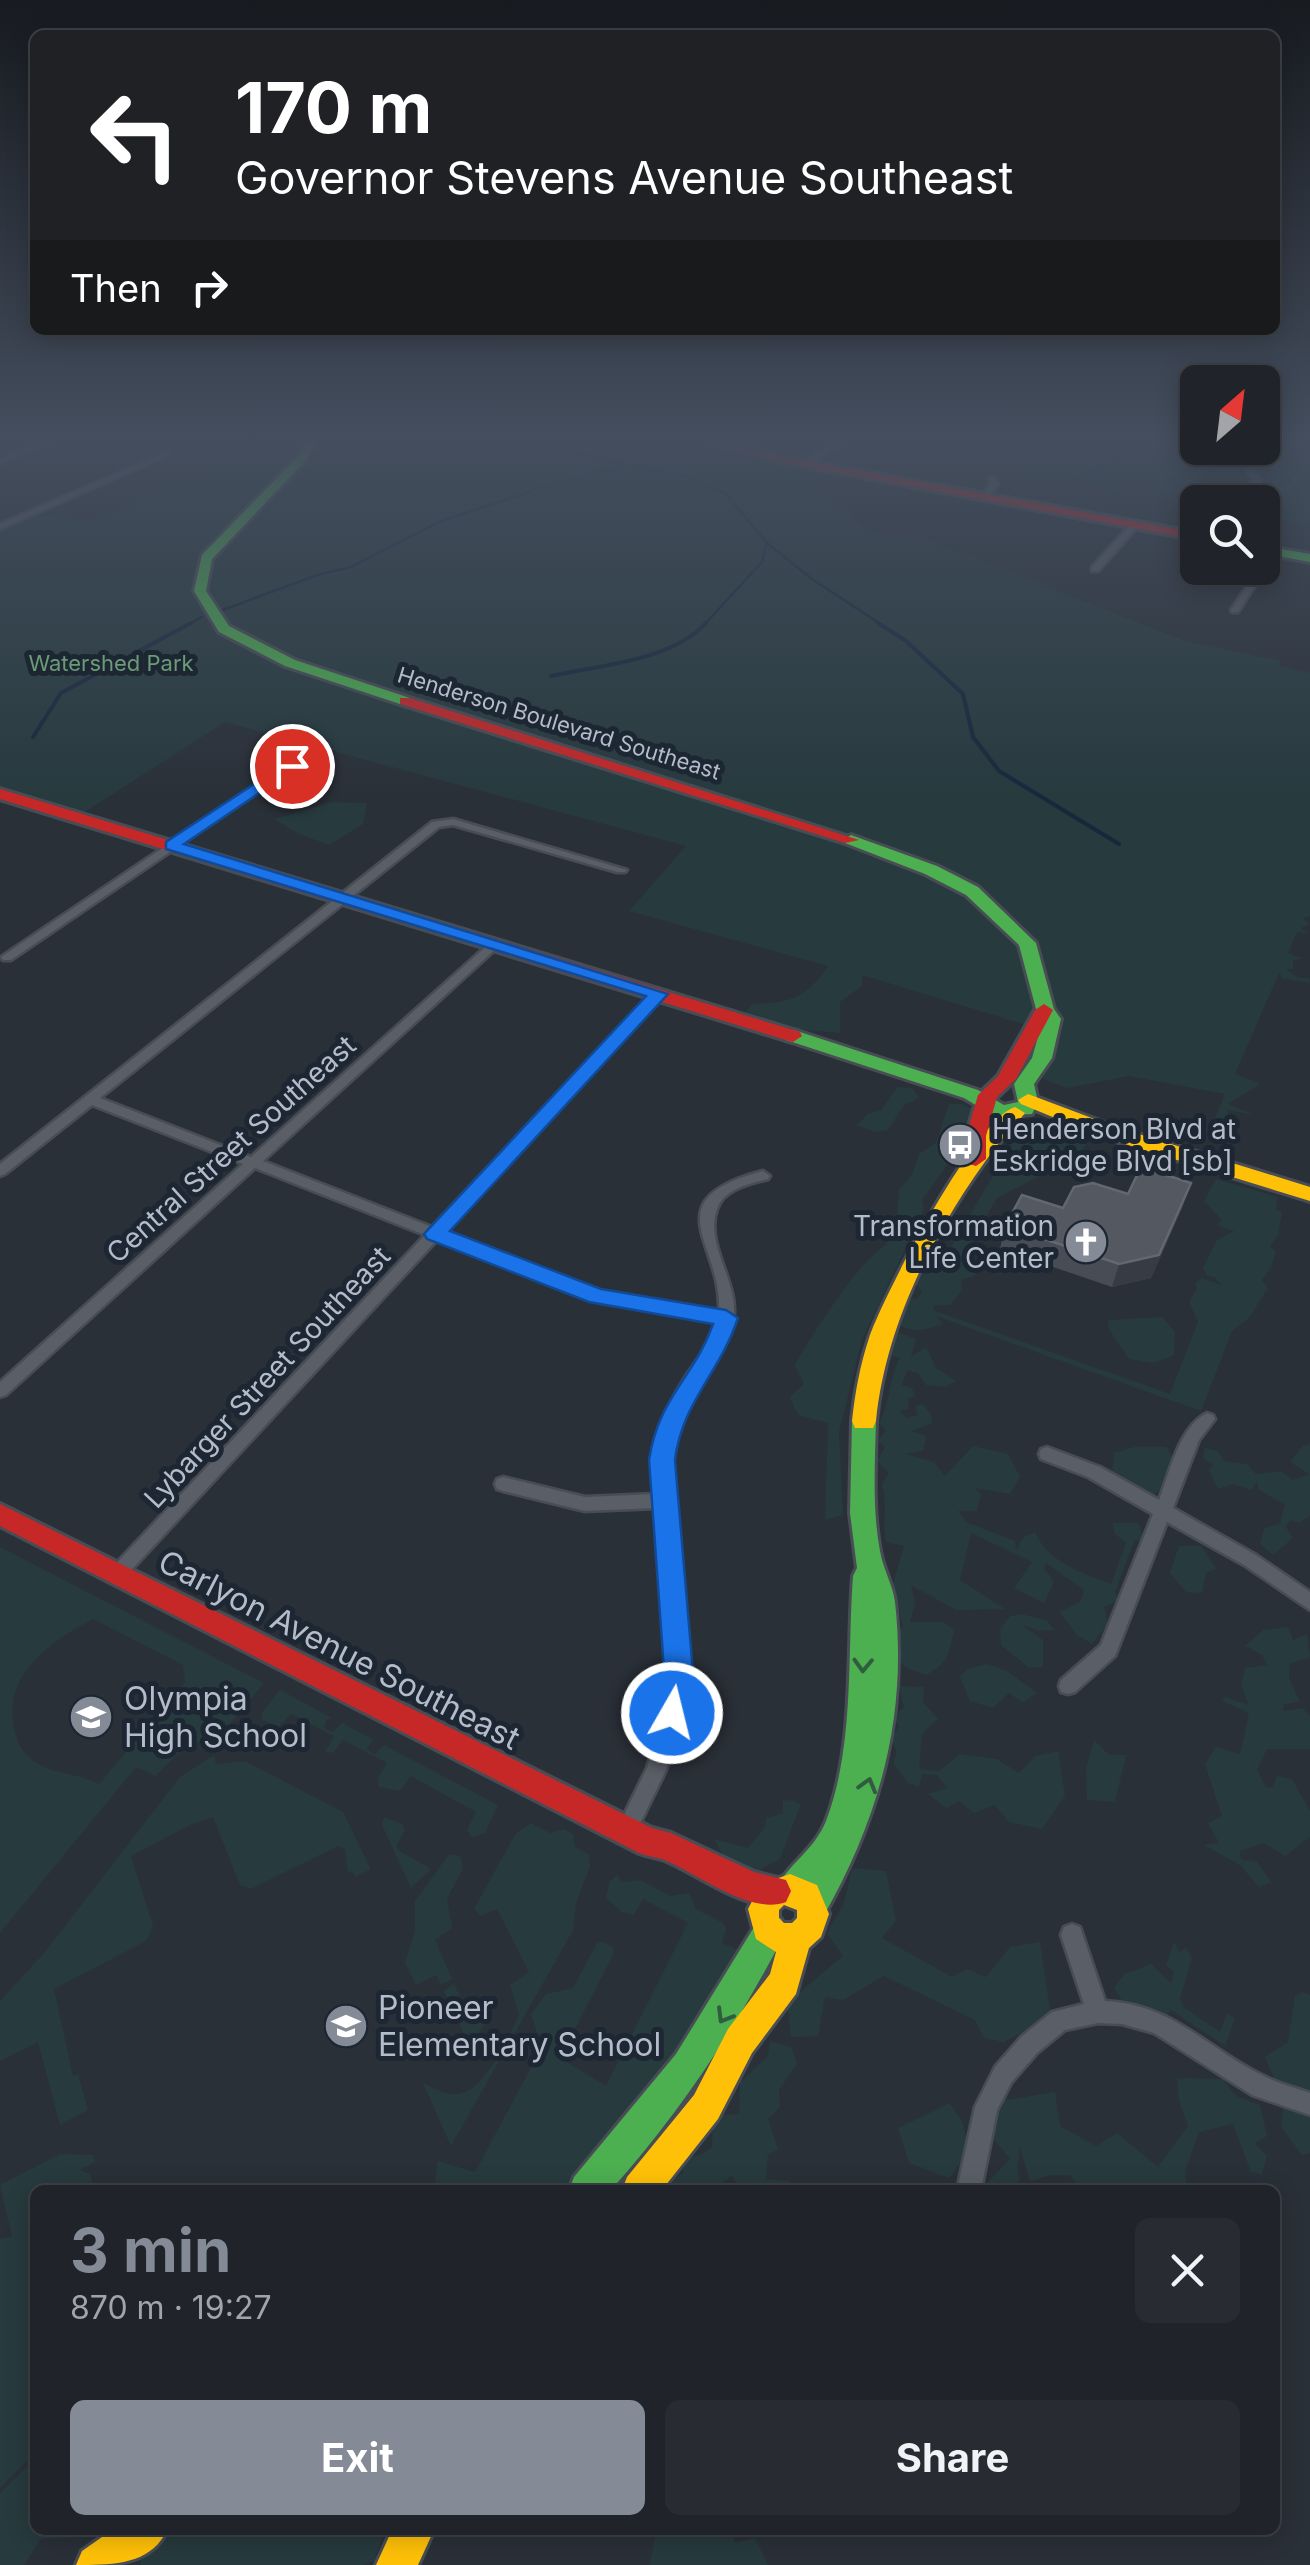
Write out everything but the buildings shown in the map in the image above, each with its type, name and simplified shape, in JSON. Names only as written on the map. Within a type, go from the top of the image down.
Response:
[{"type":"main road","name":"Henderson Boulevard Southeast","points":[[206,559],[200,590],[224,629],[290,663],[509,736],[868,845],[932,870],[972,891],[1027,943],[1045,1009],[1052,1019],[1042,1058],[1024,1084],[1022,1106],[976,1159],[894,1298],[873,1357],[862,1444],[870,1568],[865,1578],[860,1709],[838,1831],[821,1867],[783,1890]]},
{"type":"main road","points":[[4,799],[172,846],[992,1096],[1001,1112],[1022,1106],[1310,1194]]},
{"type":"main road","name":"Henderson Boulevard Southeast","points":[[976,1159],[976,1136],[992,1096],[1033,1036],[1038,1016],[1045,1009]]},
{"type":"main road","name":"Carlyon Avenue Southeast","points":[[0,1514],[650,1843],[660,1843],[752,1887],[783,1890]]},
{"type":"main road","name":"Henderson Boulevard Southeast","points":[[812,1906],[848,1842],[867,1790],[883,1722],[884,1630],[877,1576],[870,1568]]},
{"type":"main road","name":"Carlyon Avenue Southeast","points":[[650,1843],[656,1852],[766,1921]]},
{"type":"main road","points":[[591,2185],[671,2096],[731,2004],[783,1890],[812,1906],[812,1924],[796,1938],[789,1968],[774,1998],[740,2041],[698,2121],[644,2185]]},
{"type":"main road","points":[[766,1921],[779,1937],[796,1938]]},
{"type":"main road","points":[[96,2565],[141,2535]]},
{"type":"main road","points":[[396,2565],[411,2535]]},
{"type":"street","points":[[1096,569],[1105,559]]},
{"type":"street","points":[[1235,610],[1249,585]]},
{"type":"street","points":[[7,957],[312,752]]},
{"type":"street","points":[[0,1171],[444,821],[621,870]]},
{"type":"street","name":"Central Street Southeast","points":[[0,1391],[494,944]]},
{"type":"street","name":"Lybarger Street Southeast","points":[[117,1574],[658,994]]},
{"type":"street","points":[[90,1099],[598,1296],[726,1318]]},
{"type":"street","points":[[626,1831],[656,1770],[680,1684],[662,1460],[666,1432],[684,1393],[719,1341],[726,1318],[728,1296],[708,1237],[708,1216],[719,1194],[763,1176]]},
{"type":"street","points":[[1068,1686],[1108,1650],[1192,1437],[1207,1419]]},
{"type":"street","points":[[1046,1454],[1094,1472],[1250,1560],[1310,1602]]},
{"type":"street","points":[[503,1484],[585,1504],[666,1501]]},
{"type":"street","points":[[1072,1934],[1098,2012]]},
{"type":"street","points":[[969,2185],[986,2107],[1003,2075],[1029,2044],[1060,2020],[1098,2012],[1122,2013],[1159,2023],[1260,2087],[1310,2104]]},
{"type":"green space","name":"Watershed Park","points":[[0,559],[977,559],[1185,641],[1281,661],[1279,666],[1310,673],[1310,916],[1303,918],[1310,924],[1301,928],[1310,934],[1297,932],[1288,953],[1303,959],[1293,960],[1293,969],[1286,969],[1298,978],[1309,978],[1310,983],[1282,978],[1279,973],[1235,1074],[1260,1084],[1228,1104],[1255,1115],[1228,1110],[1227,1125],[1217,1133],[1219,1136],[1206,1139],[1225,1094],[1129,1076],[1068,1088],[1040,1078],[1053,1052],[1036,1028],[862,975],[862,986],[840,1002],[840,1033],[774,1027],[745,1012],[752,1004],[796,997],[828,966],[629,911],[686,846],[225,722],[77,817],[0,794]]},
{"type":"green space","points":[[332,802],[367,803],[363,824],[329,845],[297,833],[275,819]]},
{"type":"green space","points":[[898,1087],[912,1088],[919,1098],[904,1105],[888,1130],[875,1132],[857,1125],[868,1114],[881,1110]]},
{"type":"green space","points":[[949,1104],[962,1104],[974,1110],[952,1158],[922,1200],[924,1209],[862,1340],[839,1432],[843,1515],[825,1520],[828,1423],[798,1415],[790,1397],[804,1384],[795,1365],[850,1281],[886,1245],[897,1214],[899,1189],[912,1175],[919,1154],[936,1143]]},
{"type":"green space","points":[[1025,1122],[1081,1137],[1077,1138],[1086,1145],[1074,1158],[997,1198],[965,1253],[977,1271],[961,1280],[962,1290],[950,1305],[935,1305],[933,1310],[1170,1394],[1198,1322],[1189,1302],[1197,1289],[1195,1283],[1202,1278],[1221,1285],[1215,1277],[1207,1276],[1203,1268],[1217,1240],[1234,1231],[1217,1225],[1222,1220],[1204,1201],[1216,1179],[1278,1197],[1276,1210],[1282,1212],[1278,1235],[1270,1246],[1276,1251],[1262,1280],[1268,1288],[1249,1318],[1232,1331],[1201,1411],[936,1316],[943,1324],[923,1330],[904,1328],[893,1320],[899,1297],[917,1299],[922,1292],[908,1273],[926,1274],[934,1269],[928,1263],[942,1262]]},
{"type":"green space","points":[[1162,1317],[1175,1332],[1174,1355],[1154,1363],[1129,1359],[1108,1328],[1109,1320]]},
{"type":"green space","points":[[900,1333],[916,1339],[911,1357],[926,1347],[936,1368],[956,1381],[945,1387],[926,1385],[918,1373],[907,1371],[902,1385],[912,1388],[915,1396],[908,1399],[909,1409],[900,1411],[906,1418],[918,1415],[915,1406],[923,1404],[932,1416],[931,1424],[911,1431],[926,1436],[923,1451],[906,1454],[934,1462],[945,1476],[973,1446],[1008,1454],[1020,1477],[1010,1494],[975,1488],[981,1494],[977,1511],[958,1511],[966,1522],[1015,1541],[1016,1550],[1024,1537],[1035,1532],[1057,1559],[1111,1584],[1126,1543],[1115,1534],[1112,1523],[1138,1523],[1144,1539],[1134,1541],[1115,1592],[1119,1601],[1104,1607],[1108,1624],[1092,1644],[1077,1635],[1060,1612],[1081,1601],[1084,1590],[1046,1563],[1044,1568],[1054,1582],[1044,1603],[1014,1588],[1032,1562],[971,1533],[960,1580],[1005,1609],[956,1610],[911,1585],[915,1602],[910,1622],[942,1622],[954,1629],[953,1637],[943,1662],[926,1675],[908,1669],[897,1659],[895,1629],[903,1627],[893,1584],[904,1546],[886,1542],[882,1484],[889,1473],[877,1461],[885,1447],[878,1440],[886,1430],[879,1423],[900,1358],[888,1355],[879,1342],[884,1334]]},
{"type":"green space","points":[[1310,1444],[1310,1516],[1299,1523],[1290,1520],[1286,1527],[1293,1538],[1273,1555],[1260,1544],[1264,1529],[1280,1523],[1285,1505],[1259,1490],[1257,1482],[1251,1490],[1233,1484],[1218,1489],[1209,1470],[1214,1465],[1203,1458],[1205,1448],[1218,1451],[1224,1461],[1247,1464],[1256,1474],[1281,1471],[1293,1480],[1309,1474],[1290,1462],[1303,1446]]},
{"type":"green space","points":[[1134,1447],[1166,1447],[1180,1467],[1165,1489],[1145,1498],[1112,1476],[1114,1453]]},
{"type":"green space","points":[[1179,1546],[1201,1546],[1216,1569],[1206,1573],[1202,1593],[1186,1592],[1170,1573]]},
{"type":"green space","points":[[0,1547],[264,1683],[225,1730],[183,1749],[155,1776],[136,1767],[0,1933]],"holes":[[[93,1619],[183,1665],[185,1682],[99,1784],[40,1765],[18,1741],[13,1703],[25,1672],[49,1647]]]},
{"type":"green space","points":[[1021,1614],[1046,1620],[1054,1630],[1040,1631],[1022,1625],[1043,1640],[1043,1667],[1029,1668],[1001,1645],[1000,1629],[1010,1616]]},
{"type":"green space","points":[[1288,1627],[1293,1640],[1307,1634],[1310,1658],[1290,1663],[1289,1678],[1300,1702],[1284,1704],[1283,1711],[1303,1708],[1310,1716],[1310,1749],[1267,1749],[1257,1770],[1266,1787],[1272,1788],[1277,1776],[1292,1779],[1310,1811],[1310,1837],[1285,1856],[1264,1843],[1240,1851],[1241,1859],[1257,1862],[1271,1882],[1259,1887],[1240,1865],[1204,1845],[1219,1843],[1208,1823],[1222,1816],[1205,1764],[1216,1747],[1240,1754],[1249,1713],[1222,1701],[1225,1697],[1249,1705],[1241,1686],[1245,1668],[1267,1665],[1262,1655],[1245,1646],[1263,1630]]},
{"type":"green space","points":[[987,1664],[1007,1671],[1037,1693],[1023,1703],[1009,1693],[993,1708],[970,1701],[960,1677],[967,1669]]},
{"type":"green space","points":[[899,1686],[924,1687],[923,1702],[938,1719],[922,1734],[919,1769],[939,1771],[960,1754],[997,1759],[1019,1773],[1035,1756],[1058,1751],[1065,1796],[1042,1829],[1009,1822],[995,1805],[974,1813],[959,1801],[947,1808],[928,1794],[947,1788],[937,1775],[922,1774],[919,1787],[908,1783],[893,1763],[897,1752],[891,1739],[899,1726],[892,1718],[904,1707]]},
{"type":"green space","points":[[280,1690],[332,1718],[326,1720],[324,1728],[333,1732],[342,1723],[373,1739],[367,1749],[374,1755],[384,1745],[498,1805],[485,1833],[472,1837],[467,1830],[476,1812],[411,1776],[399,1791],[379,1787],[378,1778],[387,1763],[343,1740],[333,1753],[325,1752],[334,1736],[291,1714],[278,1727],[262,1720],[262,1713]]},
{"type":"green space","points":[[1094,1740],[1109,1755],[1126,1755],[1115,1802],[1087,1800],[1086,1769]]},
{"type":"green space","points":[[214,1755],[216,1764],[245,1761],[343,1812],[371,1869],[355,1877],[352,1871],[348,1873],[345,1849],[338,1846],[251,1889],[240,1885],[213,1817],[131,1856],[153,1926],[146,1941],[54,1989],[73,2076],[78,2074],[88,2110],[60,2125],[38,2042],[0,2061],[0,2001],[45,1952],[180,1777]]},
{"type":"green space","points":[[783,1801],[801,1804],[780,1859],[749,1876],[731,1869],[714,1839],[748,1848],[765,1827],[766,1818],[783,1813]]},
{"type":"green space","points":[[384,1817],[402,1824],[405,1830],[396,1846],[398,1850],[431,1869],[411,1888],[382,1825]]},
{"type":"green space","points":[[531,1823],[550,1833],[564,1829],[573,1834],[575,1847],[589,1854],[590,1866],[576,1903],[573,1930],[451,2146],[423,2083],[452,2094],[471,2089],[496,2060],[519,2015],[510,1985],[529,1972],[497,1909],[481,1916],[474,1909],[516,1833]]},
{"type":"green space","points":[[449,1854],[460,1856],[463,1868],[447,1899],[452,1928],[435,1940],[452,1979],[441,1985],[436,1975],[416,1985],[405,1963],[415,1931],[415,1901]]},
{"type":"green space","points":[[852,1868],[886,1871],[896,1921],[882,1938],[952,1977],[967,1969],[986,1977],[1010,1947],[1040,1942],[1051,2017],[1004,2042],[984,2038],[975,2020],[884,1976],[843,2000],[825,1997],[818,2036],[791,2037],[787,2003],[843,1956],[827,1933],[844,1903]]},
{"type":"green space","points":[[617,1875],[622,1882],[640,1880],[671,1896],[689,1893],[696,1909],[723,1923],[726,1929],[722,1943],[738,1950],[734,1974],[711,1996],[708,2017],[598,2158],[570,2185],[432,2185],[438,2161],[475,2172],[542,2047],[531,2014],[546,1994],[573,1988],[597,1943],[603,1942],[613,1947],[614,1953],[560,2058],[606,2086],[688,1923],[643,1899],[634,1915],[622,1912],[606,1898],[609,1883]]},
{"type":"green space","points":[[1174,1942],[1180,1953],[1185,1947],[1192,1957],[1180,1999],[1185,2008],[1220,2032],[1227,2013],[1235,2019],[1225,2046],[1171,2010],[1164,2020],[1134,2022],[1114,1987],[1125,1974],[1151,1964],[1171,1983],[1174,1972],[1166,1965]]},
{"type":"green space","points":[[454,1984],[473,2025],[490,2016],[459,2062],[455,2057],[469,2045],[444,1991]]},
{"type":"green space","points":[[1302,1992],[1310,1995],[1310,2153],[1302,2155],[1281,2127],[1284,2102],[1265,2057],[1288,2042],[1295,1996]]},
{"type":"green space","points":[[770,2041],[791,2047],[797,2063],[779,2090],[780,2107],[768,2119],[778,2149],[768,2155],[766,2179],[789,2181],[791,2185],[737,2185],[732,2175],[719,2185],[665,2185],[683,2173],[683,2159],[712,2147],[713,2115],[739,2114],[740,2082],[768,2056]]},
{"type":"green space","points":[[1177,2078],[1222,2079],[1236,2096],[1260,2105],[1267,2136],[1255,2143],[1267,2156],[1262,2174],[1251,2172],[1233,2124],[1199,2132],[1185,2171],[1187,2185],[1076,2185],[1070,2175],[1050,2175],[1030,2182],[1020,2147],[1017,2166],[1020,2185],[986,2185],[1010,2159],[990,2135],[1000,2101],[1055,2092],[1060,2126],[1096,2146],[1117,2133],[1158,2167],[1188,2126],[1179,2101]]},
{"type":"green space","points":[[950,2103],[963,2123],[969,2152],[949,2178],[909,2163],[898,2128]]},
{"type":"green space","points":[[60,2154],[93,2155],[95,2162],[80,2170],[90,2174],[93,2185],[30,2185],[30,2458],[0,2488],[0,2239],[12,2236],[0,2185]]},
{"type":"green space","points":[[30,2464],[30,2535],[74,2535],[41,2539],[24,2565],[0,2565],[0,2493]]},
{"type":"green space","points":[[145,2535],[383,2535],[374,2561],[362,2565],[141,2565],[138,2543]]},
{"type":"green space","points":[[655,2535],[733,2535],[735,2543],[755,2538],[768,2565],[650,2565]]},
{"type":"waterway","points":[[223,610],[367,559]]},
{"type":"waterway","points":[[705,624],[763,559]]},
{"type":"waterway","points":[[787,559],[882,625]]},
{"type":"waterway","points":[[187,625],[202,617]]},
{"type":"waterway","points":[[33,737],[61,693],[191,623]]},
{"type":"waterway","points":[[878,623],[906,641],[963,694],[973,737],[999,771],[1119,844]]},
{"type":"waterway","points":[[551,676],[654,654],[691,636],[705,624]]},
{"type":"traffic: fast","points":[[206,559],[200,591],[224,629],[290,663],[405,701]]},
{"type":"traffic: fast","points":[[793,1036],[971,1094],[1001,1112],[1025,1110],[1028,1102],[1024,1084],[1042,1058],[1052,1019],[1045,1009],[1027,943],[972,891],[931,870],[851,840]]},
{"type":"traffic: fast","points":[[812,1906],[850,1834],[874,1760],[880,1722],[884,1642],[880,1596],[864,1532],[864,1421]]},
{"type":"traffic: fast","points":[[792,1889],[820,1862],[837,1833],[848,1799],[860,1724],[866,1576]]},
{"type":"traffic: fast","points":[[591,2185],[640,2130],[688,2066],[770,1930]]},
{"type":"traffic: slow","points":[[1028,1100],[1106,1131],[1310,1194]]},
{"type":"traffic: slow","points":[[864,1421],[873,1362],[904,1284],[978,1157],[1015,1113]]},
{"type":"traffic: slow","points":[[788,1889],[806,1896],[813,1914],[806,1932],[788,1939],[770,1932],[763,1914],[770,1896],[788,1889]]},
{"type":"traffic: slow","points":[[644,2185],[706,2107],[740,2041],[784,1982],[796,1938]]},
{"type":"traffic: slow","points":[[96,2565],[140,2535]]},
{"type":"traffic: slow","points":[[396,2565],[411,2535]]},
{"type":"traffic: jam","points":[[405,701],[851,840]]},
{"type":"traffic: jam","points":[[0,794],[793,1036]]},
{"type":"traffic: jam","points":[[976,1159],[976,1136],[988,1095],[1006,1079],[1044,1010]]},
{"type":"traffic: jam","points":[[0,1514],[650,1843],[660,1843],[752,1887],[775,1891]]},
{"type":"place","name":"Henderson Blvd at Eskridge Blvd [sb]","points":[[960,1145]]},
{"type":"place","name":"Transformation Life Center","points":[[1086,1242]]},
{"type":"place","name":"Olympia High School","points":[[91,1717]]},
{"type":"place","name":"Pioneer Elementary School","points":[[346,2026]]},
{"type":"route","points":[[292,766],[172,846],[658,994],[435,1234],[598,1296],[726,1318],[719,1341],[676,1406],[666,1432],[662,1460],[680,1684],[672,1713]]}]
